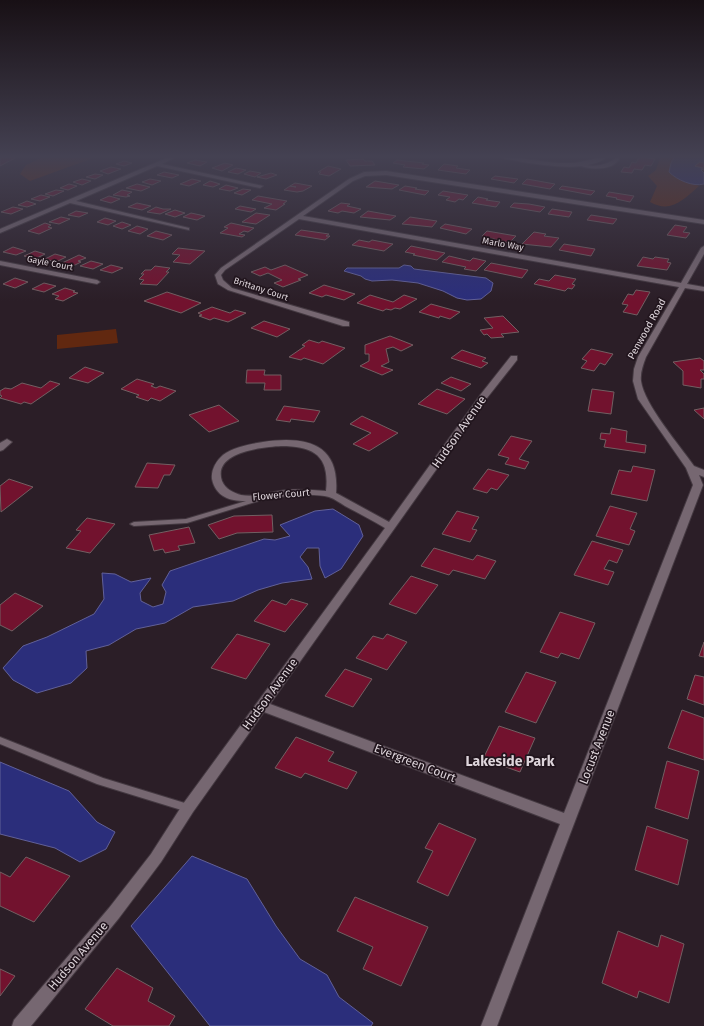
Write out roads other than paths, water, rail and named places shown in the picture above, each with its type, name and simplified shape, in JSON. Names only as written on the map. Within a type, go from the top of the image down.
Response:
[{"type":"street","points":[[0,231],[60,205]]},
{"type":"street","points":[[85,205],[187,230]]},
{"type":"street","name":"Brittany Court","points":[[316,205],[223,269],[218,275],[219,280],[222,285],[230,289],[346,324]]},
{"type":"street","name":"Brittany Court","points":[[593,205],[704,222]]},
{"type":"street","name":"Marlo Way","points":[[298,217],[704,289]]},
{"type":"street","name":"Penwood Road","points":[[704,248],[642,357],[638,369],[637,381],[642,399],[691,468],[704,474]]},
{"type":"street","name":"Gayle Court","points":[[0,263],[97,282]]},
{"type":"street","name":"Hudson Avenue","points":[[20,1026],[118,907],[156,858],[188,808],[484,396],[514,358]]},
{"type":"street","name":"Flower Court","points":[[332,494],[332,473],[327,459],[311,446],[292,443],[268,444],[246,448],[227,456],[219,465],[216,479],[219,487],[226,493],[239,498],[264,498],[285,493],[309,492],[332,494],[391,527]]},
{"type":"street","name":"Locust Avenue","points":[[489,1026],[698,485],[691,468]]},
{"type":"street","name":"Evergreen Court","points":[[262,706],[569,821]]},
{"type":"lane","points":[[134,524],[187,521],[264,498]]},
{"type":"lane","points":[[0,740],[100,781],[188,808]]},
{"type":"district","name":"Lakeside Park","points":[[510,761]]}]
